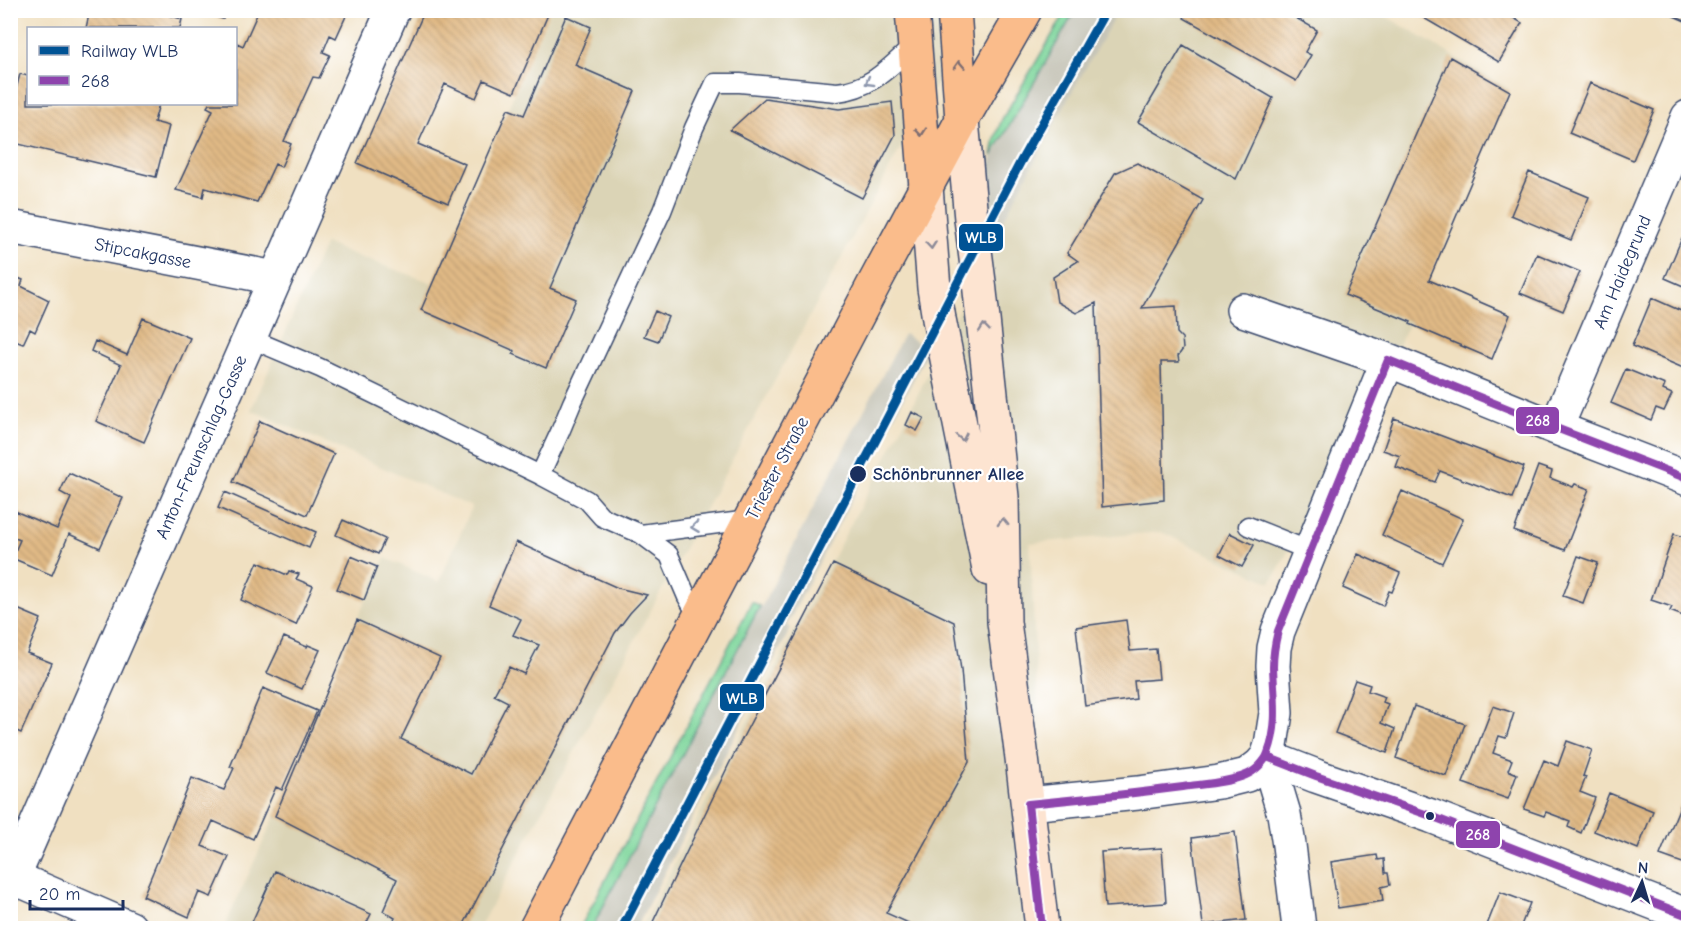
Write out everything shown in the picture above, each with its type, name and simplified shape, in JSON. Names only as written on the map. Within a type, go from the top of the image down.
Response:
[{"type":"main road","points":[[912,10],[934,288],[995,600],[1004,622]]},
{"type":"main road","points":[[954,10],[970,219],[980,282],[1002,496],[1004,622],[1042,928]]},
{"type":"main road","name":"Triester Straße","points":[[536,928],[926,187],[1025,10]]},
{"type":"street","name":"Anton-Freunschlag-Gasse","points":[[12,879],[393,10]]},
{"type":"street","name":"Am Haidegrund","points":[[1556,428],[1689,117]]},
{"type":"street","name":"Stipcakgasse","points":[[10,227],[275,278]]},
{"type":"street","points":[[1243,310],[1388,360],[1689,479]]},
{"type":"street","points":[[1028,804],[1219,782],[1247,775],[1267,757],[1273,738],[1276,713],[1273,666],[1278,631],[1388,360]]},
{"type":"street","points":[[1267,757],[1431,816],[1689,916]]},
{"type":"street","points":[[1267,757],[1284,814],[1299,928]]},
{"type":"street","points":[[12,879],[130,928]]},
{"type":"lane","points":[[540,475],[662,211],[694,128],[715,82],[837,92],[849,91],[877,78],[914,45]]},
{"type":"lane","points":[[249,338],[320,368],[587,500],[602,517],[641,534],[669,555],[687,597],[699,618]]},
{"type":"lane","points":[[641,534],[749,520]]},
{"type":"lane","points":[[1248,526],[1310,551]]},
{"type":"shaded area","points":[[550,11],[981,11],[925,103],[479,928],[224,928],[275,816],[385,558],[439,582],[472,507],[251,410],[325,243],[433,283]]},
{"type":"shaded area","points":[[1075,11],[1118,11],[996,234],[989,193],[988,165]]},
{"type":"shaded area","points":[[1118,11],[1377,11],[1509,89],[1400,343],[1271,583],[1161,532],[1030,543],[1048,928],[641,928],[897,437],[996,234]]},
{"type":"shaded area","points":[[904,334],[920,344],[926,355],[787,625],[791,628],[636,928],[592,928],[760,606]]},
{"type":"green space","points":[[1067,10],[1075,11],[992,156],[995,138],[1002,119]]},
{"type":"green space","points":[[752,602],[760,606],[592,928],[580,928]]},
{"type":"building","points":[[90,10],[165,10],[164,14],[182,19],[180,27],[86,27]]},
{"type":"building","points":[[192,10],[225,10],[223,19]]},
{"type":"building","points":[[259,10],[341,10],[340,13],[346,16],[336,38],[330,35],[323,52],[330,55],[319,78],[313,77],[284,141],[291,144],[281,167],[275,164],[257,202],[205,188],[203,197],[176,190],[213,110],[207,107],[208,105],[237,105],[237,43],[243,46]]},
{"type":"building","points":[[425,10],[550,10],[514,93],[484,80],[476,98],[445,84],[418,144],[465,164],[448,203],[357,163]]},
{"type":"building","points":[[1188,10],[1282,10],[1317,30],[1305,52],[1311,55],[1296,81],[1184,18]]},
{"type":"building","points":[[1410,10],[1506,10],[1505,13],[1522,23],[1499,62]]},
{"type":"building","points":[[1660,10],[1688,10],[1688,13],[1685,21]]},
{"type":"building","points":[[566,16],[591,27],[575,65],[635,91],[550,288],[576,299],[546,368],[513,354],[515,351],[421,310],[508,109],[524,115]]},
{"type":"building","points":[[1183,45],[1273,98],[1236,179],[1138,122]]},
{"type":"building","points":[[1450,57],[1510,91],[1429,280],[1510,315],[1492,359],[1345,295]]},
{"type":"building","points":[[20,74],[27,76],[27,105],[159,105],[154,122],[169,126],[156,177],[10,142],[10,113]]},
{"type":"building","points":[[1590,83],[1654,110],[1633,160],[1569,133]]},
{"type":"building","points":[[765,98],[839,109],[892,102],[895,135],[862,198],[730,130]]},
{"type":"building","points":[[1137,163],[1203,200],[1142,308],[1176,306],[1177,333],[1182,338],[1183,349],[1178,356],[1179,362],[1161,362],[1164,500],[1102,507],[1096,303],[1076,313],[1057,302],[1053,277],[1078,261],[1067,253],[1115,173]]},
{"type":"building","points":[[1529,172],[1589,197],[1571,240],[1511,215]]},
{"type":"building","points":[[1682,238],[1688,241],[1688,288],[1665,278]]},
{"type":"building","points":[[1537,254],[1580,272],[1563,311],[1520,293]]},
{"type":"building","points":[[10,275],[23,280],[21,286],[49,300],[35,332],[30,329],[23,344],[10,339]]},
{"type":"building","points":[[1652,298],[1688,314],[1688,370],[1632,346]]},
{"type":"building","points":[[655,311],[668,317],[658,341],[644,336]]},
{"type":"building","points":[[143,318],[190,338],[144,442],[96,421],[121,365],[91,351],[95,341],[127,355]]},
{"type":"building","points":[[1626,369],[1665,385],[1663,390],[1672,394],[1664,411],[1656,408],[1651,420],[1611,403]]},
{"type":"building","points":[[912,412],[924,418],[917,431],[906,425]]},
{"type":"building","points":[[1394,418],[1524,467],[1512,498],[1440,471],[1435,482],[1396,467],[1400,456],[1383,450]]},
{"type":"building","points":[[260,421],[334,454],[307,515],[233,482]]},
{"type":"building","points":[[1538,466],[1552,471],[1550,478],[1573,487],[1575,484],[1589,489],[1565,550],[1514,531]]},
{"type":"building","points":[[69,473],[123,498],[100,548],[69,534],[52,575],[12,558],[20,540],[10,536],[10,509],[57,529],[71,498],[60,492]]},
{"type":"building","points":[[1402,491],[1463,519],[1442,563],[1382,535]]},
{"type":"building","points":[[225,492],[316,532],[309,548],[218,508]]},
{"type":"building","points":[[343,520],[385,539],[378,554],[336,535]]},
{"type":"building","points":[[1230,533],[1254,545],[1242,567],[1219,555]]},
{"type":"building","points":[[1674,534],[1688,538],[1688,618],[1670,611],[1672,607],[1651,600]]},
{"type":"building","points":[[516,542],[618,588],[647,595],[615,633],[462,928],[389,928],[395,918],[383,911],[397,879],[275,816],[357,620],[440,658],[401,739],[471,774],[508,702],[494,695],[509,667],[524,674],[539,645],[513,635],[521,619],[489,605]]},
{"type":"building","points":[[1358,554],[1400,573],[1383,606],[1343,588]]},
{"type":"building","points":[[351,556],[377,567],[364,600],[337,589]]},
{"type":"building","points":[[1578,556],[1598,563],[1583,603],[1563,596]]},
{"type":"building","points":[[258,562],[287,575],[289,571],[299,574],[296,579],[313,586],[296,625],[241,600]]},
{"type":"building","points":[[833,564],[954,622],[961,670],[969,762],[886,913],[920,928],[650,928],[729,764]]},
{"type":"building","points":[[15,608],[41,619],[27,653],[52,663],[21,733],[10,728],[10,619]]},
{"type":"building","points":[[1126,620],[1130,651],[1156,649],[1159,679],[1134,681],[1136,699],[1085,706],[1076,627]]},
{"type":"building","points":[[284,637],[320,650],[302,689],[267,673]]},
{"type":"building","points":[[1355,680],[1370,685],[1368,691],[1385,697],[1383,702],[1388,704],[1381,723],[1395,729],[1387,753],[1335,733]]},
{"type":"building","points":[[263,688],[317,711],[282,790],[276,787],[253,839],[213,821],[202,846],[229,857],[211,897],[199,892],[189,917],[143,896],[192,778],[224,790],[234,768],[230,767]]},
{"type":"building","points":[[1414,706],[1465,724],[1446,776],[1396,758]]},
{"type":"building","points":[[1493,706],[1514,713],[1506,738],[1499,736],[1493,753],[1512,760],[1508,770],[1517,774],[1508,799],[1463,783]]},
{"type":"building","points":[[1567,741],[1592,750],[1580,792],[1595,798],[1581,833],[1568,827],[1570,821],[1546,812],[1544,816],[1524,809],[1544,760],[1558,766]]},
{"type":"building","points":[[1609,793],[1653,811],[1638,849],[1594,831]]},
{"type":"building","points":[[1681,804],[1688,806],[1688,865],[1660,855]]},
{"type":"building","points":[[1235,832],[1246,920],[1203,925],[1192,838]]},
{"type":"building","points":[[1162,848],[1166,903],[1105,907],[1101,852]]},
{"type":"building","points":[[1377,855],[1378,860],[1384,859],[1385,873],[1388,873],[1390,885],[1381,887],[1383,901],[1338,908],[1331,862]]},
{"type":"building","points":[[275,871],[371,914],[364,928],[266,928],[252,922]]},
{"type":"building","points":[[1500,892],[1530,903],[1520,928],[1497,928],[1487,925]]},
{"type":"rail line","name":"WLB","points":[[622,928],[1021,161],[1106,10]]},
{"type":"transit line","name":"268","points":[[1388,360],[1688,479]]},
{"type":"transit line","name":"268","points":[[1028,804],[1223,782],[1249,774],[1262,763],[1267,756],[1274,732],[1273,662],[1278,631],[1388,360]]},
{"type":"transit line","name":"268","points":[[1267,757],[1431,816],[1688,916]]},
{"type":"transit line","name":"268","points":[[1028,804],[1042,928]]},
{"type":"place","name":"Schönbrunner Allee","points":[[858,474]]}]
